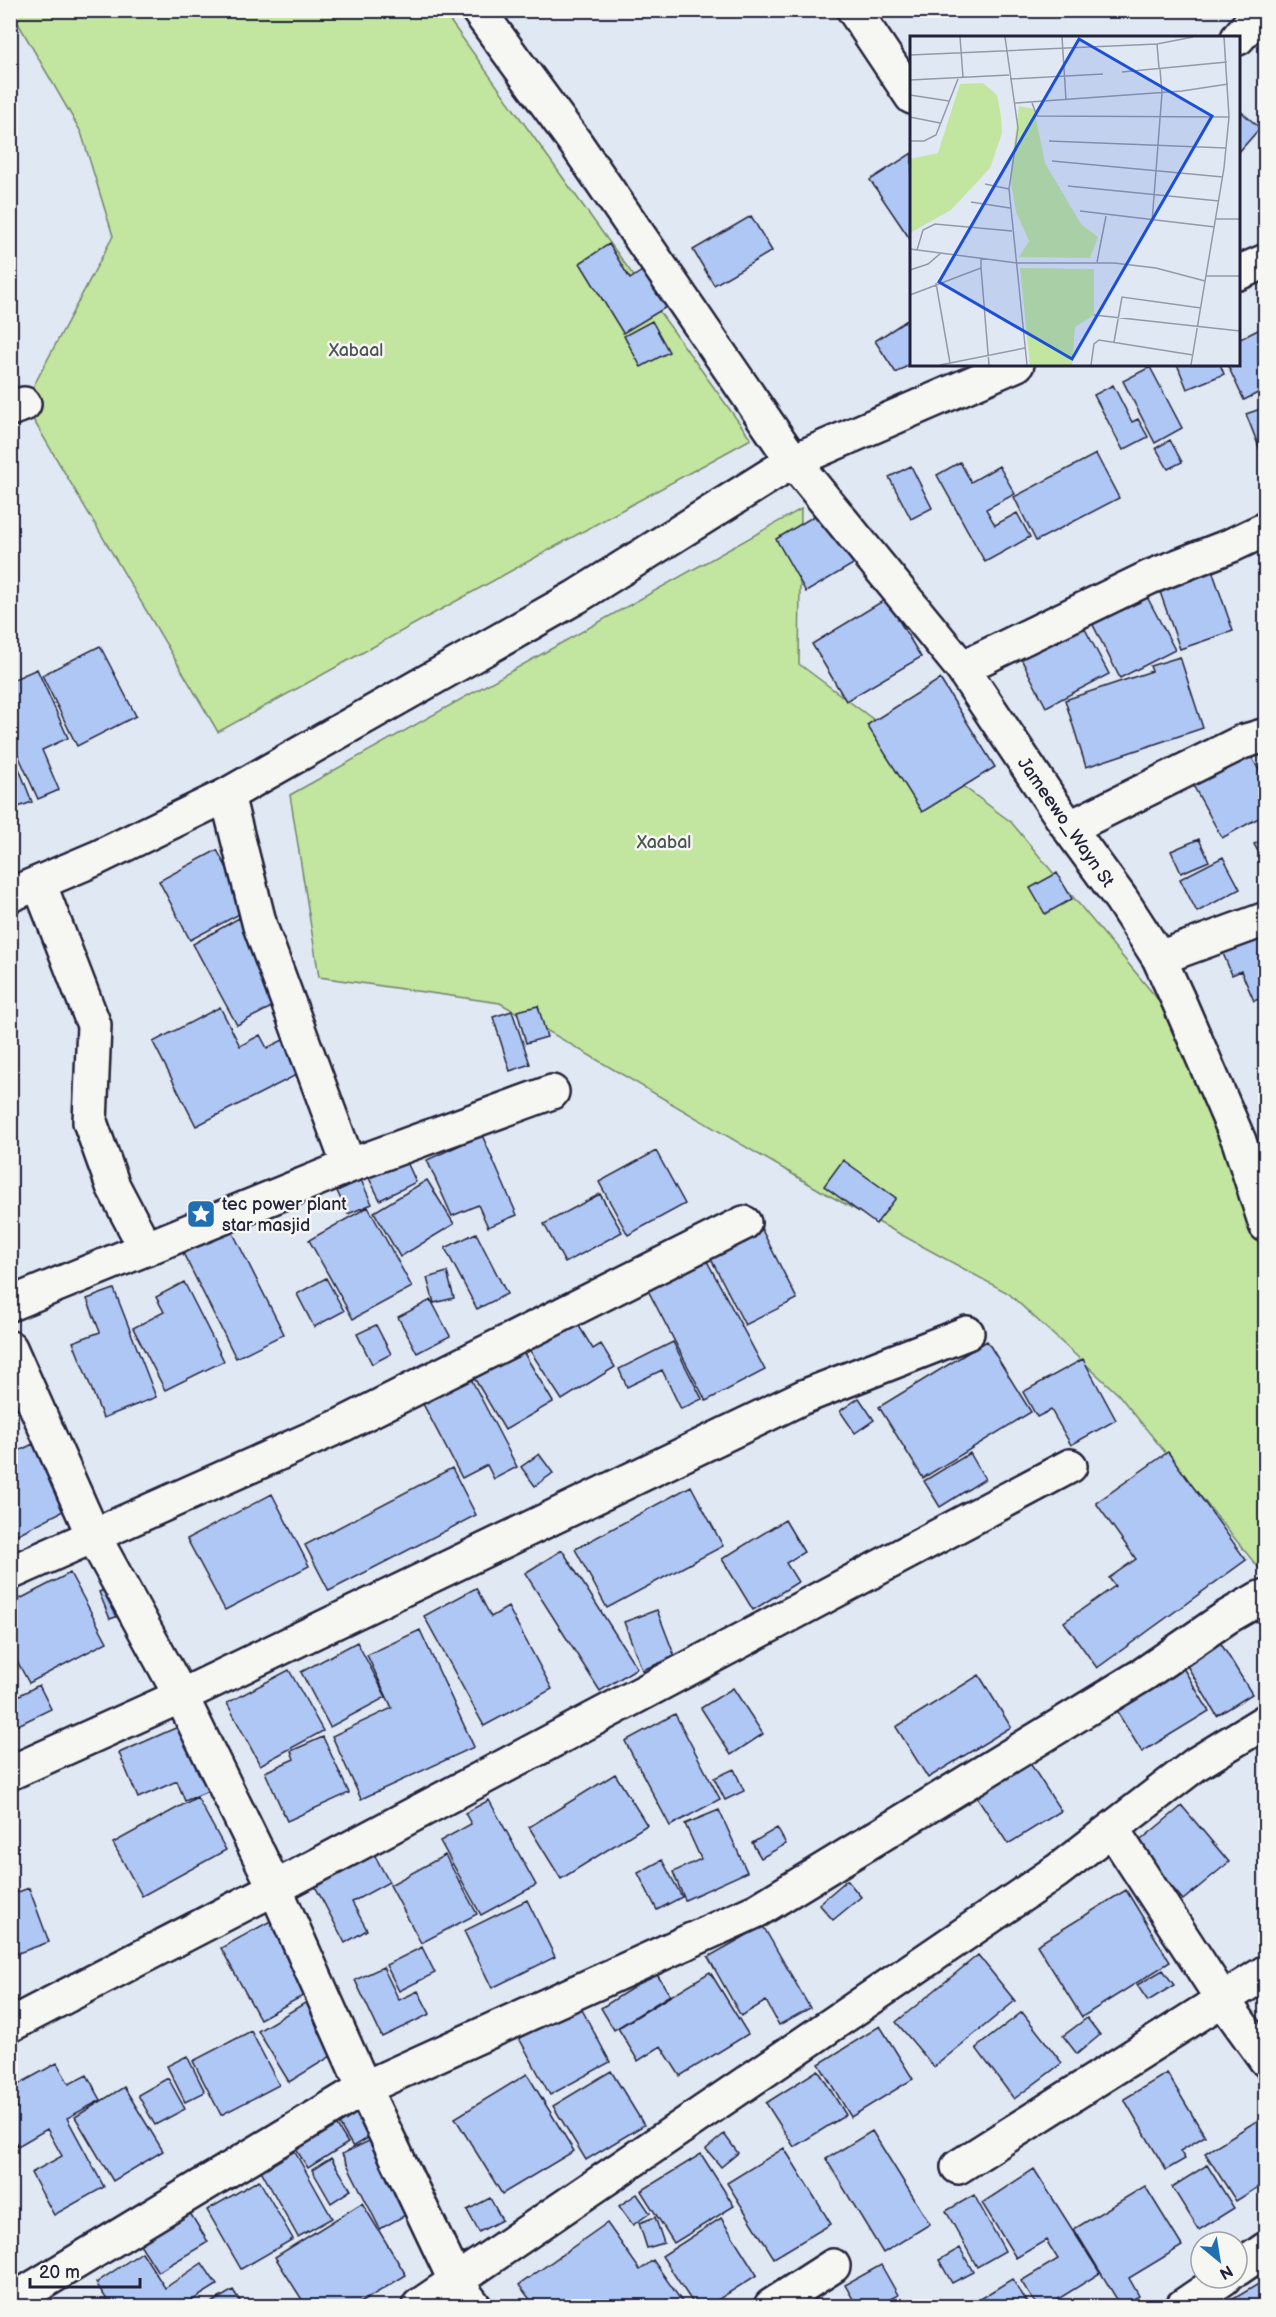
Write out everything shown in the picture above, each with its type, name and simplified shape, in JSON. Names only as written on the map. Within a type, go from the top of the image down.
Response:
[{"type":"street","name":"Jameewo_Wayn St","points":[[478,10],[577,145],[793,461],[962,668],[1069,828],[1121,899],[1160,958],[1239,1141],[1266,1225]]},
{"type":"street","points":[[854,10],[910,94]]},
{"type":"street","points":[[1240,36],[1261,10]]},
{"type":"street","points":[[1240,273],[1266,261]]},
{"type":"street","points":[[146,1249],[113,1186],[90,1122],[94,1025],[25,889],[97,858],[227,795],[576,597],[793,461],[1012,366]]},
{"type":"street","points":[[962,668],[1150,577],[1266,529]]},
{"type":"street","points":[[1069,828],[1242,742],[1266,735]]},
{"type":"street","points":[[227,795],[260,926],[349,1166]]},
{"type":"street","points":[[1160,958],[1266,919]]},
{"type":"street","points":[[12,1300],[146,1249],[349,1166],[552,1092]]},
{"type":"street","points":[[10,1573],[342,1425],[744,1223]]},
{"type":"street","points":[[10,1773],[181,1696],[803,1397],[967,1333]]},
{"type":"street","points":[[10,1348],[93,1536],[181,1696],[274,1888],[364,2088],[465,2294]]},
{"type":"street","points":[[10,2025],[274,1888],[1070,1466]]},
{"type":"street","points":[[10,2302],[364,2088],[758,1910],[1144,1674],[1227,1617],[1260,1598],[1266,1599]]},
{"type":"street","points":[[419,2307],[465,2294],[1058,1870],[1196,1764],[1266,1721]]},
{"type":"street","points":[[1112,1829],[1223,2000],[1266,2060]]},
{"type":"street","points":[[958,2167],[1266,1972]]},
{"type":"street","points":[[1249,2260],[1266,2248]]},
{"type":"street","points":[[771,2307],[833,2266]]},
{"type":"street","points":[[1183,2307],[1207,2290]]},
{"type":"green space","name":"Xabaal","points":[[11,11],[443,11],[751,439],[218,732],[24,404],[113,236],[81,132]]},
{"type":"green space","name":"Xaabal","points":[[801,509],[799,664],[1011,822],[1199,1049],[1265,1245],[1265,1576],[1118,1394],[1008,1293],[823,1192],[500,1003],[319,977],[290,795]]},
{"type":"building","points":[[1240,111],[1260,128],[1240,151]]},
{"type":"building","points":[[910,154],[910,239],[870,180]]},
{"type":"building","points":[[751,216],[772,251],[714,285],[693,250]]},
{"type":"building","points":[[609,244],[630,279],[645,269],[668,306],[623,333],[580,263]]},
{"type":"building","points":[[910,318],[910,364],[896,373],[875,341]]},
{"type":"building","points":[[652,321],[669,352],[641,367],[624,336]]},
{"type":"building","points":[[1266,326],[1266,389],[1244,400],[1228,366],[1240,366],[1240,339]]},
{"type":"building","points":[[1178,366],[1221,366],[1224,374],[1187,389]]},
{"type":"building","points":[[1150,367],[1182,428],[1155,443],[1123,381]]},
{"type":"building","points":[[1113,385],[1132,422],[1138,419],[1148,437],[1123,450],[1094,395]]},
{"type":"building","points":[[1266,407],[1266,465],[1246,414]]},
{"type":"building","points":[[1170,440],[1182,462],[1168,469],[1156,448]]},
{"type":"building","points":[[1096,454],[1119,498],[1036,541],[1014,497]]},
{"type":"building","points":[[960,462],[971,482],[999,466],[1015,494],[986,509],[995,525],[1017,513],[1030,537],[985,562],[937,475]]},
{"type":"building","points":[[911,466],[932,508],[911,519],[889,477]]},
{"type":"building","points":[[834,504],[865,557],[806,592],[776,539]]},
{"type":"building","points":[[1212,570],[1233,631],[1180,649],[1159,589]]},
{"type":"building","points":[[1145,593],[1175,650],[1120,678],[1091,621]]},
{"type":"building","points":[[886,599],[921,657],[846,701],[812,644]]},
{"type":"building","points":[[1078,616],[1109,674],[1046,707],[1016,649]]},
{"type":"building","points":[[100,646],[136,716],[77,746],[42,675]]},
{"type":"building","points":[[1180,657],[1203,728],[1086,767],[1065,700],[1152,671],[1150,666]]},
{"type":"building","points":[[37,669],[68,738],[42,750],[59,790],[38,799],[10,737],[10,681]]},
{"type":"building","points":[[940,679],[995,767],[922,812],[867,725]]},
{"type":"building","points":[[1245,745],[1266,783],[1266,814],[1222,838],[1188,776]]},
{"type":"building","points":[[15,758],[32,802],[10,810],[10,760]]},
{"type":"building","points":[[1266,838],[1266,866],[1254,844]]},
{"type":"building","points":[[1199,839],[1209,861],[1181,873],[1171,851]]},
{"type":"building","points":[[217,850],[249,909],[190,940],[159,881]]},
{"type":"building","points":[[1223,857],[1240,889],[1197,912],[1180,879]]},
{"type":"building","points":[[1057,873],[1072,899],[1045,914],[1030,888]]},
{"type":"building","points":[[1266,912],[1266,996],[1254,1001],[1241,971],[1232,975],[1215,934]]},
{"type":"building","points":[[239,918],[283,1001],[237,1025],[193,944]]},
{"type":"building","points":[[538,1006],[547,1037],[526,1043],[517,1011]]},
{"type":"building","points":[[220,1007],[240,1046],[260,1035],[267,1048],[295,1034],[312,1067],[196,1126],[153,1042]]},
{"type":"building","points":[[512,1011],[530,1064],[510,1071],[493,1017]]},
{"type":"building","points":[[482,1135],[517,1215],[488,1227],[478,1205],[452,1216],[427,1160]]},
{"type":"building","points":[[656,1151],[685,1204],[628,1235],[599,1182]]},
{"type":"building","points":[[406,1160],[416,1182],[380,1200],[369,1178]]},
{"type":"building","points":[[843,1160],[896,1198],[876,1224],[824,1186]]},
{"type":"building","points":[[361,1180],[372,1204],[348,1214],[337,1191]]},
{"type":"building","points":[[427,1180],[454,1224],[400,1257],[374,1212]]},
{"type":"building","points":[[600,1194],[622,1232],[565,1263],[544,1224]]},
{"type":"building","points":[[368,1207],[412,1287],[353,1319],[309,1240]]},
{"type":"building","points":[[760,1226],[797,1299],[745,1325],[708,1253]]},
{"type":"building","points":[[231,1229],[284,1334],[236,1358],[183,1253]]},
{"type":"building","points":[[476,1233],[507,1294],[477,1309],[445,1248]]},
{"type":"building","points":[[700,1248],[765,1370],[706,1401],[642,1279]]},
{"type":"building","points":[[447,1272],[454,1298],[434,1303],[427,1278]]},
{"type":"building","points":[[326,1278],[344,1311],[314,1327],[297,1294]]},
{"type":"building","points":[[184,1282],[224,1361],[165,1390],[133,1328],[164,1312],[156,1297]]},
{"type":"building","points":[[114,1289],[156,1397],[103,1418],[73,1342],[100,1332],[87,1299]]},
{"type":"building","points":[[431,1300],[450,1336],[417,1353],[398,1317]]},
{"type":"building","points":[[571,1313],[593,1349],[601,1344],[615,1367],[562,1400],[525,1343]]},
{"type":"building","points":[[376,1325],[391,1354],[372,1364],[357,1334]]},
{"type":"building","points":[[987,1341],[1031,1412],[923,1478],[879,1407]]},
{"type":"building","points":[[673,1342],[702,1399],[681,1409],[662,1370],[627,1387],[619,1369]]},
{"type":"building","points":[[518,1343],[553,1402],[505,1430],[470,1371]]},
{"type":"building","points":[[1083,1359],[1116,1420],[1071,1445],[1051,1410],[1037,1417],[1023,1392]]},
{"type":"building","points":[[470,1377],[517,1467],[494,1479],[487,1465],[462,1478],[422,1402]]},
{"type":"building","points":[[859,1398],[874,1420],[855,1433],[840,1411]]},
{"type":"building","points":[[33,1444],[67,1509],[10,1538],[10,1455]]},
{"type":"building","points":[[1168,1452],[1246,1560],[1097,1668],[1064,1622],[1115,1586],[1109,1578],[1136,1559],[1096,1503]]},
{"type":"building","points":[[970,1453],[985,1479],[940,1507],[924,1481]]},
{"type":"building","points":[[539,1454],[553,1473],[535,1486],[521,1467]]},
{"type":"building","points":[[452,1468],[476,1515],[329,1591],[305,1545]]},
{"type":"building","points":[[691,1486],[723,1546],[607,1608],[575,1549]]},
{"type":"building","points":[[272,1494],[309,1566],[225,1610],[187,1539]]},
{"type":"building","points":[[785,1520],[804,1552],[786,1563],[798,1582],[753,1610],[722,1559]]},
{"type":"building","points":[[562,1550],[637,1668],[600,1691],[525,1573]]},
{"type":"building","points":[[70,1573],[107,1642],[29,1683],[10,1648],[10,1604]]},
{"type":"building","points":[[116,1585],[127,1613],[110,1619],[99,1592]]},
{"type":"building","points":[[476,1588],[491,1617],[508,1607],[552,1689],[484,1726],[424,1616]]},
{"type":"building","points":[[657,1610],[675,1657],[642,1670],[624,1622]]},
{"type":"building","points":[[420,1630],[474,1747],[361,1799],[332,1736],[392,1708],[367,1655]]},
{"type":"building","points":[[1215,1634],[1252,1694],[1217,1716],[1180,1654]]},
{"type":"building","points":[[357,1642],[386,1697],[330,1727],[301,1672]]},
{"type":"building","points":[[1174,1653],[1209,1711],[1142,1752],[1106,1694]]},
{"type":"building","points":[[289,1670],[323,1731],[260,1765],[227,1703]]},
{"type":"building","points":[[979,1675],[1011,1727],[928,1778],[896,1727]]},
{"type":"building","points":[[10,1685],[16,1697],[39,1685],[51,1709],[10,1729]]},
{"type":"building","points":[[733,1688],[763,1734],[731,1755],[701,1708]]},
{"type":"building","points":[[675,1714],[720,1799],[670,1826],[625,1741]]},
{"type":"building","points":[[180,1726],[208,1791],[185,1801],[177,1781],[138,1798],[119,1753]]},
{"type":"building","points":[[323,1737],[349,1793],[287,1821],[265,1772],[294,1759],[291,1751]]},
{"type":"building","points":[[1022,1751],[1061,1811],[1008,1844],[969,1785]]},
{"type":"building","points":[[734,1769],[744,1791],[725,1800],[714,1778]]},
{"type":"building","points":[[615,1774],[647,1825],[561,1879],[529,1827]]},
{"type":"building","points":[[197,1797],[226,1850],[142,1896],[113,1843]]},
{"type":"building","points":[[489,1800],[536,1885],[481,1915],[440,1841],[471,1824],[465,1813]]},
{"type":"building","points":[[1182,1806],[1229,1862],[1183,1900],[1136,1844]]},
{"type":"building","points":[[719,1810],[747,1872],[685,1900],[673,1872],[701,1859],[685,1824]]},
{"type":"building","points":[[777,1828],[786,1844],[761,1858],[752,1843]]},
{"type":"building","points":[[374,1854],[389,1882],[352,1902],[367,1930],[345,1943],[315,1886]]},
{"type":"building","points":[[445,1855],[477,1914],[421,1943],[390,1885]]},
{"type":"building","points":[[662,1860],[682,1897],[657,1910],[638,1873]]},
{"type":"building","points":[[847,1880],[861,1897],[833,1920],[819,1904]]},
{"type":"building","points":[[29,1888],[49,1942],[10,1956],[10,1895]]},
{"type":"building","points":[[1126,1890],[1170,1962],[1082,2017],[1037,1945]]},
{"type":"building","points":[[527,1900],[555,1957],[492,1988],[464,1931]]},
{"type":"building","points":[[274,1919],[314,1990],[260,2019],[221,1948]]},
{"type":"building","points":[[763,1926],[810,2008],[779,2025],[766,2001],[741,2016],[708,1957]]},
{"type":"building","points":[[422,1947],[435,1973],[399,1991],[386,1965]]},
{"type":"building","points":[[978,1955],[1015,2001],[934,2067],[896,2022]]},
{"type":"building","points":[[383,1967],[399,2000],[418,1991],[430,2014],[382,2037],[355,1980]]},
{"type":"building","points":[[1163,1970],[1174,1985],[1148,2001],[1137,1985]]},
{"type":"building","points":[[710,1972],[748,2034],[680,2076],[661,2046],[638,2061],[618,2028]]},
{"type":"building","points":[[656,1973],[670,1995],[614,2030],[601,2008]]},
{"type":"building","points":[[310,2000],[341,2050],[289,2082],[258,2031]]},
{"type":"building","points":[[580,2006],[610,2062],[550,2095],[519,2038]]},
{"type":"building","points":[[1022,2012],[1062,2063],[1014,2099],[976,2048]]},
{"type":"building","points":[[1087,2018],[1100,2035],[1077,2054],[1063,2036]]},
{"type":"building","points":[[880,2026],[913,2079],[851,2117],[819,2064]]},
{"type":"building","points":[[251,2031],[279,2085],[221,2115],[193,2061]]},
{"type":"building","points":[[187,2056],[205,2092],[185,2102],[167,2066]]},
{"type":"building","points":[[57,2063],[69,2084],[87,2075],[101,2100],[67,2118],[104,2187],[54,2215],[31,2173],[62,2156],[47,2129],[18,2146],[10,2133],[10,2089]]},
{"type":"building","points":[[818,2070],[846,2115],[794,2147],[766,2103]]},
{"type":"building","points":[[611,2071],[644,2125],[586,2160],[553,2106]]},
{"type":"building","points":[[1167,2073],[1205,2136],[1180,2151],[1185,2159],[1166,2170],[1124,2099]]},
{"type":"building","points":[[527,2074],[574,2151],[502,2194],[455,2118]]},
{"type":"building","points":[[168,2078],[185,2109],[155,2125],[138,2095]]},
{"type":"building","points":[[124,2087],[163,2151],[113,2181],[75,2117]]},
{"type":"building","points":[[356,2105],[373,2135],[353,2147],[335,2117]]},
{"type":"building","points":[[1263,2117],[1266,2121],[1266,2182],[1236,2201],[1205,2153]]},
{"type":"building","points":[[332,2118],[348,2143],[308,2168],[292,2143]]},
{"type":"building","points":[[872,2131],[930,2224],[883,2253],[826,2159]]},
{"type":"building","points":[[724,2134],[738,2153],[721,2167],[706,2149]]},
{"type":"building","points":[[373,2139],[411,2212],[380,2229],[342,2154]]},
{"type":"building","points":[[291,2145],[332,2218],[298,2237],[258,2165]]},
{"type":"building","points":[[784,2148],[831,2224],[774,2258],[727,2183]]},
{"type":"building","points":[[701,2154],[734,2206],[674,2243],[641,2191]]},
{"type":"building","points":[[331,2158],[351,2190],[331,2203],[312,2170]]},
{"type":"building","points":[[1207,2165],[1234,2208],[1199,2230],[1172,2187]]},
{"type":"building","points":[[1034,2169],[1100,2273],[1047,2306],[1037,2306],[1021,2281],[1058,2259],[1046,2240],[1016,2258],[982,2203]]},
{"type":"building","points":[[259,2180],[293,2239],[241,2269],[207,2210]]},
{"type":"building","points":[[1145,2186],[1182,2246],[1129,2278],[1139,2296],[1121,2306],[1074,2229]]},
{"type":"building","points":[[637,2194],[650,2213],[633,2225],[619,2206]]},
{"type":"building","points":[[974,2195],[1005,2251],[977,2267],[946,2211]]},
{"type":"building","points":[[490,2198],[502,2220],[479,2232],[467,2210]]},
{"type":"building","points":[[362,2203],[406,2275],[355,2306],[306,2306],[275,2257]]},
{"type":"building","points":[[190,2213],[208,2242],[158,2272],[140,2244]]},
{"type":"building","points":[[655,2217],[664,2243],[647,2248],[639,2223]]},
{"type":"building","points":[[721,2218],[757,2275],[708,2306],[695,2306],[662,2256]]},
{"type":"building","points":[[607,2223],[640,2270],[653,2260],[685,2306],[535,2306],[519,2285]]},
{"type":"building","points":[[960,2248],[973,2272],[952,2283],[939,2260]]},
{"type":"building","points":[[142,2252],[165,2288],[202,2263],[217,2285],[183,2306],[111,2306],[96,2283]]},
{"type":"building","points":[[881,2265],[898,2295],[877,2306],[857,2306],[845,2285]]},
{"type":"building","points":[[1012,2279],[1030,2306],[970,2305]]},
{"type":"building","points":[[1260,2283],[1266,2292],[1266,2306],[1233,2306],[1230,2301]]},
{"type":"building","points":[[233,2290],[243,2306],[206,2306]]},
{"type":"place","name":"tec power plant star masjid","points":[[201,1214]]}]
